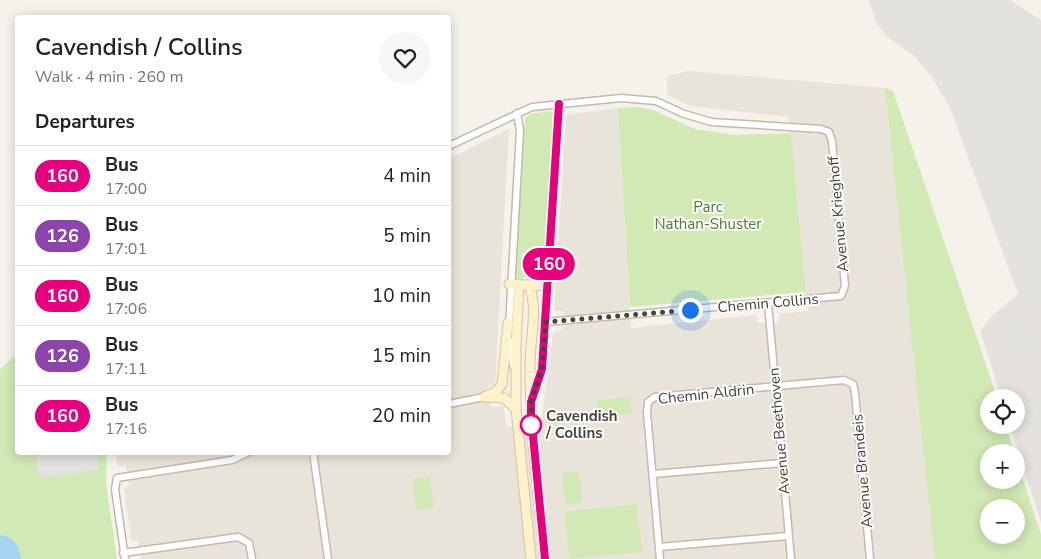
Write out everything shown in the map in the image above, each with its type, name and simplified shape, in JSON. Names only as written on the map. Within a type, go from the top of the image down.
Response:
[{"type":"main road","points":[[510,284],[548,286]]},
{"type":"main road","points":[[519,284],[516,409],[531,559]]},
{"type":"main road","points":[[529,285],[533,300],[530,368],[534,464],[545,559]]},
{"type":"main road","points":[[484,397],[497,391],[502,384],[508,323]]},
{"type":"main road","points":[[484,397],[504,398],[516,409]]},
{"type":"street","name":"Avenue Krieghoff","points":[[559,104],[642,99],[656,102],[684,114],[712,122],[821,129],[829,132],[845,286],[841,296]]},
{"type":"street","points":[[451,145],[517,113],[537,106],[559,104],[542,369],[531,402]]},
{"type":"street","points":[[517,113],[520,130],[508,323],[517,390]]},
{"type":"street","name":"Chemin Collins","points":[[546,322],[768,304],[841,296]]},
{"type":"street","name":"Avenue Beethoven","points":[[768,304],[791,559]]},
{"type":"street","name":"Chemin Aldrin","points":[[653,474],[647,413],[648,402],[655,397],[844,380],[853,384]]},
{"type":"street","name":"Avenue Brandeis","points":[[853,384],[870,559]]},
{"type":"street","points":[[451,404],[484,397]]},
{"type":"street","points":[[243,455],[232,460],[120,476],[116,479],[115,489],[124,556],[238,536],[249,543],[252,559]]},
{"type":"street","points":[[313,455],[328,559]]},
{"type":"street","points":[[660,559],[653,474],[782,463]]},
{"type":"street","points":[[659,547],[788,536]]},
{"type":"shaded area","points":[[869,0],[1010,0],[1041,20],[1041,523],[1025,472],[1025,444],[1016,444],[1013,434],[1025,434],[1025,389],[998,389],[980,331],[992,316],[1018,294],[950,108],[931,76],[914,56],[886,36],[876,22]]},
{"type":"shaded area","points":[[880,0],[991,0],[1033,23],[1038,36],[943,70],[939,60],[918,39],[894,23],[888,22]]},
{"type":"shaded area","points":[[1041,42],[1041,167],[1001,56]]},
{"type":"shaded area","points":[[993,60],[1041,193],[1041,300],[1035,302],[958,92],[956,93],[949,76]]},
{"type":"shaded area","points":[[688,71],[885,88],[936,559],[141,559],[138,541],[131,540],[124,489],[129,485],[126,465],[118,466],[115,455],[451,455],[451,158],[509,129],[495,385],[487,387],[491,407],[503,406],[507,427],[541,423],[553,334],[562,330],[563,311],[554,311],[566,115],[618,108],[631,328],[756,315],[757,323],[779,322],[780,314],[808,311],[789,117],[690,106],[667,94],[667,76]]},
{"type":"shaded area","points":[[1025,322],[1037,355],[1019,362],[1007,328]]},
{"type":"shaded area","points":[[1041,390],[1041,441],[1025,396]]},
{"type":"shaded area","points":[[36,455],[97,455],[99,470],[39,478]]},
{"type":"green space","points":[[885,88],[893,91],[994,389],[980,389],[980,434],[1009,434],[1012,444],[980,444],[980,489],[1025,489],[1025,486],[1041,535],[1041,559],[935,559]]},
{"type":"green space","name":"Parc Nathan-Shuster","points":[[639,107],[653,110],[695,129],[733,135],[791,133],[806,292],[630,307],[618,108]]},
{"type":"green space","points":[[550,111],[555,119],[545,277],[540,280],[527,279],[527,277],[519,279],[514,275],[525,118],[530,114]]},
{"type":"green space","points":[[15,356],[15,455],[107,455],[106,484],[117,559],[0,559],[0,369]]},
{"type":"green space","points":[[630,397],[632,413],[599,417],[597,401]]},
{"type":"green space","points":[[579,471],[582,502],[565,504],[562,473]]},
{"type":"green space","points":[[430,477],[433,508],[416,510],[413,478]]},
{"type":"green space","points":[[637,504],[642,552],[570,559],[564,512]]},
{"type":"water","points":[[0,535],[9,537],[15,542],[21,559],[0,559]]},
{"type":"bus line","name":"160","points":[[545,559],[534,464],[531,402],[542,369],[559,104]]},
{"type":"place","name":"Cavendish / Collins","points":[[531,425]]},
{"type":"route","points":[[531,425],[532,431],[531,402],[542,369],[546,322],[690,310]]}]
